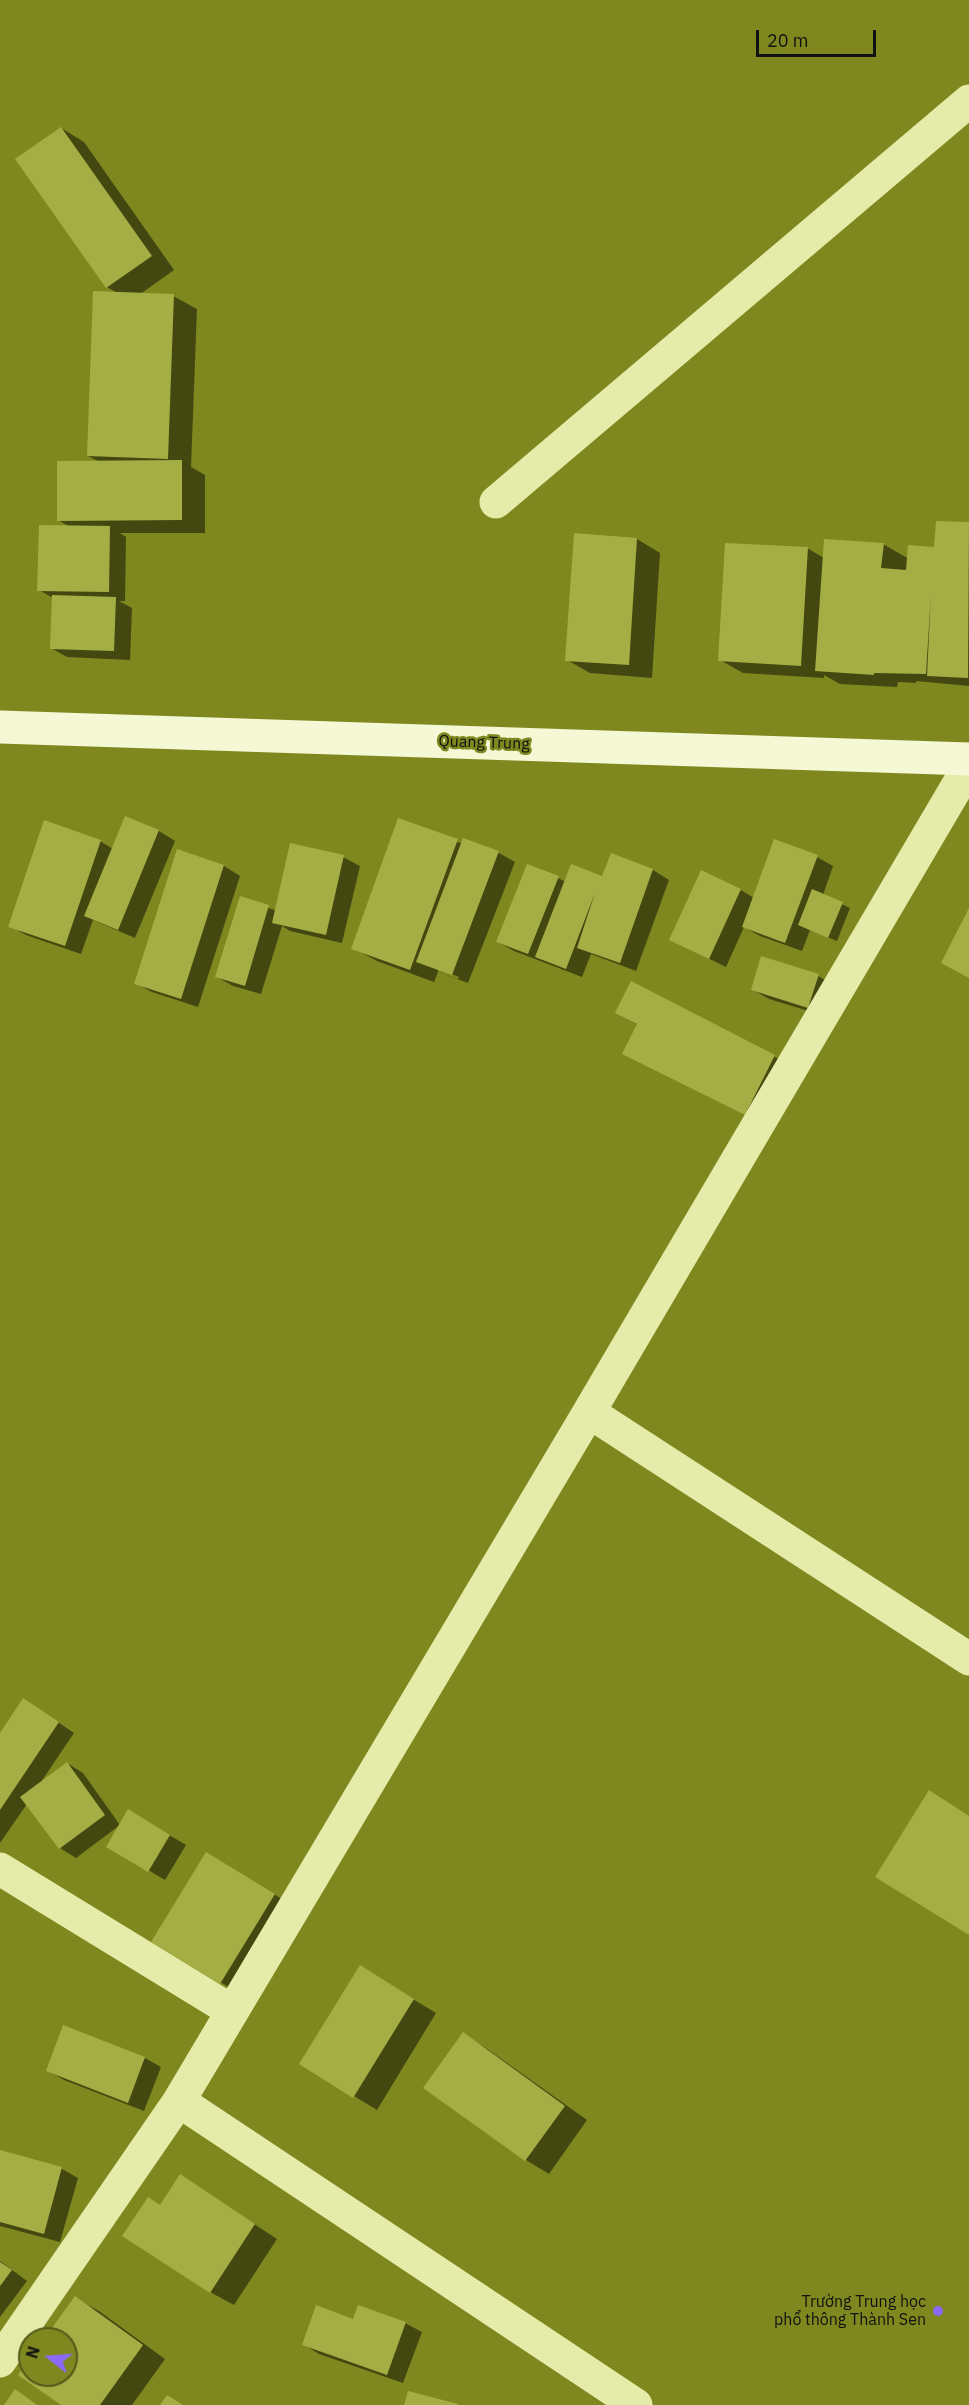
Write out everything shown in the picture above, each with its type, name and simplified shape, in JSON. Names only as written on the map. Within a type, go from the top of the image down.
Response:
[{"type":"main road","name":"Quang Trung","points":[[0,727],[969,759]]},
{"type":"street","points":[[496,502],[969,101]]},
{"type":"street","points":[[0,2361],[179,2101],[589,1412],[969,765]]},
{"type":"street","points":[[589,1412],[969,1659]]},
{"type":"street","points":[[0,1869],[232,2011]]},
{"type":"street","points":[[179,2101],[593,2393],[636,2405]]},
{"type":"building","points":[[61,127],[152,256],[106,288],[15,159]]},
{"type":"building","points":[[93,291],[174,294],[168,459],[87,456]]},
{"type":"building","points":[[182,460],[182,520],[57,521],[57,461]]},
{"type":"building","points":[[936,521],[969,522],[968,678],[927,676],[931,593],[926,674],[874,673],[874,675],[815,671],[824,539],[884,543],[881,568],[906,570],[908,545],[934,547]]},
{"type":"building","points":[[39,525],[110,526],[109,592],[37,591]]},
{"type":"building","points":[[574,533],[637,538],[629,665],[565,661]]},
{"type":"building","points":[[725,543],[808,547],[801,666],[718,661]]},
{"type":"building","points":[[52,595],[116,597],[114,651],[50,649]]},
{"type":"building","points":[[125,816],[159,830],[118,930],[84,916]]},
{"type":"building","points":[[398,818],[458,839],[410,970],[351,949]]},
{"type":"building","points":[[44,820],[101,840],[65,946],[8,927]]},
{"type":"building","points":[[463,838],[499,851],[452,975],[416,962]]},
{"type":"building","points":[[774,839],[818,855],[785,943],[742,927]]},
{"type":"building","points":[[290,843],[344,855],[326,935],[272,923]]},
{"type":"building","points":[[177,849],[224,865],[181,999],[134,984]]},
{"type":"building","points":[[611,853],[653,869],[620,963],[577,948],[595,893],[566,969],[535,957],[571,864],[602,876]]},
{"type":"building","points":[[527,864],[559,876],[528,954],[496,942]]},
{"type":"building","points":[[701,870],[741,889],[709,959],[669,940]]},
{"type":"building","points":[[812,889],[843,902],[828,938],[798,925]]},
{"type":"building","points":[[240,896],[269,905],[245,986],[215,977]]},
{"type":"building","points":[[969,908],[969,978],[941,963]]},
{"type":"building","points":[[761,956],[819,974],[808,1008],[751,990]]},
{"type":"building","points":[[631,981],[775,1055],[745,1115],[622,1054],[637,1024],[615,1013]]},
{"type":"building","points":[[23,1698],[59,1722],[0,1810],[0,1733]]},
{"type":"building","points":[[67,1762],[105,1815],[59,1849],[20,1797]]},
{"type":"building","points":[[929,1790],[969,1816],[969,1935],[875,1877]]},
{"type":"building","points":[[128,1809],[170,1835],[148,1872],[106,1847]]},
{"type":"building","points":[[206,1852],[275,1894],[220,1984],[151,1942]]},
{"type":"building","points":[[360,1965],[414,1999],[353,2098],[299,2064]]},
{"type":"building","points":[[63,2025],[145,2057],[128,2103],[46,2071]]},
{"type":"building","points":[[463,2032],[565,2106],[525,2161],[423,2088]]},
{"type":"building","points":[[0,2150],[62,2167],[44,2234],[0,2222]]},
{"type":"building","points":[[180,2174],[255,2224],[210,2293],[122,2236],[148,2197],[160,2205]]},
{"type":"building","points":[[0,2262],[12,2270],[0,2286]]},
{"type":"building","points":[[75,2296],[143,2345],[100,2405],[61,2405],[35,2387],[78,2387],[78,2327],[53,2327]]},
{"type":"building","points":[[316,2305],[353,2319],[358,2305],[406,2322],[387,2375],[302,2345]]},
{"type":"building","points":[[15,2389],[37,2405],[4,2405]]},
{"type":"building","points":[[408,2391],[458,2404],[458,2405],[404,2405]]},
{"type":"building","points":[[167,2395],[183,2405],[160,2405]]},
{"type":"place","name":"Trường Trung học phổ thông Thành Sen","points":[[938,2311]]}]
